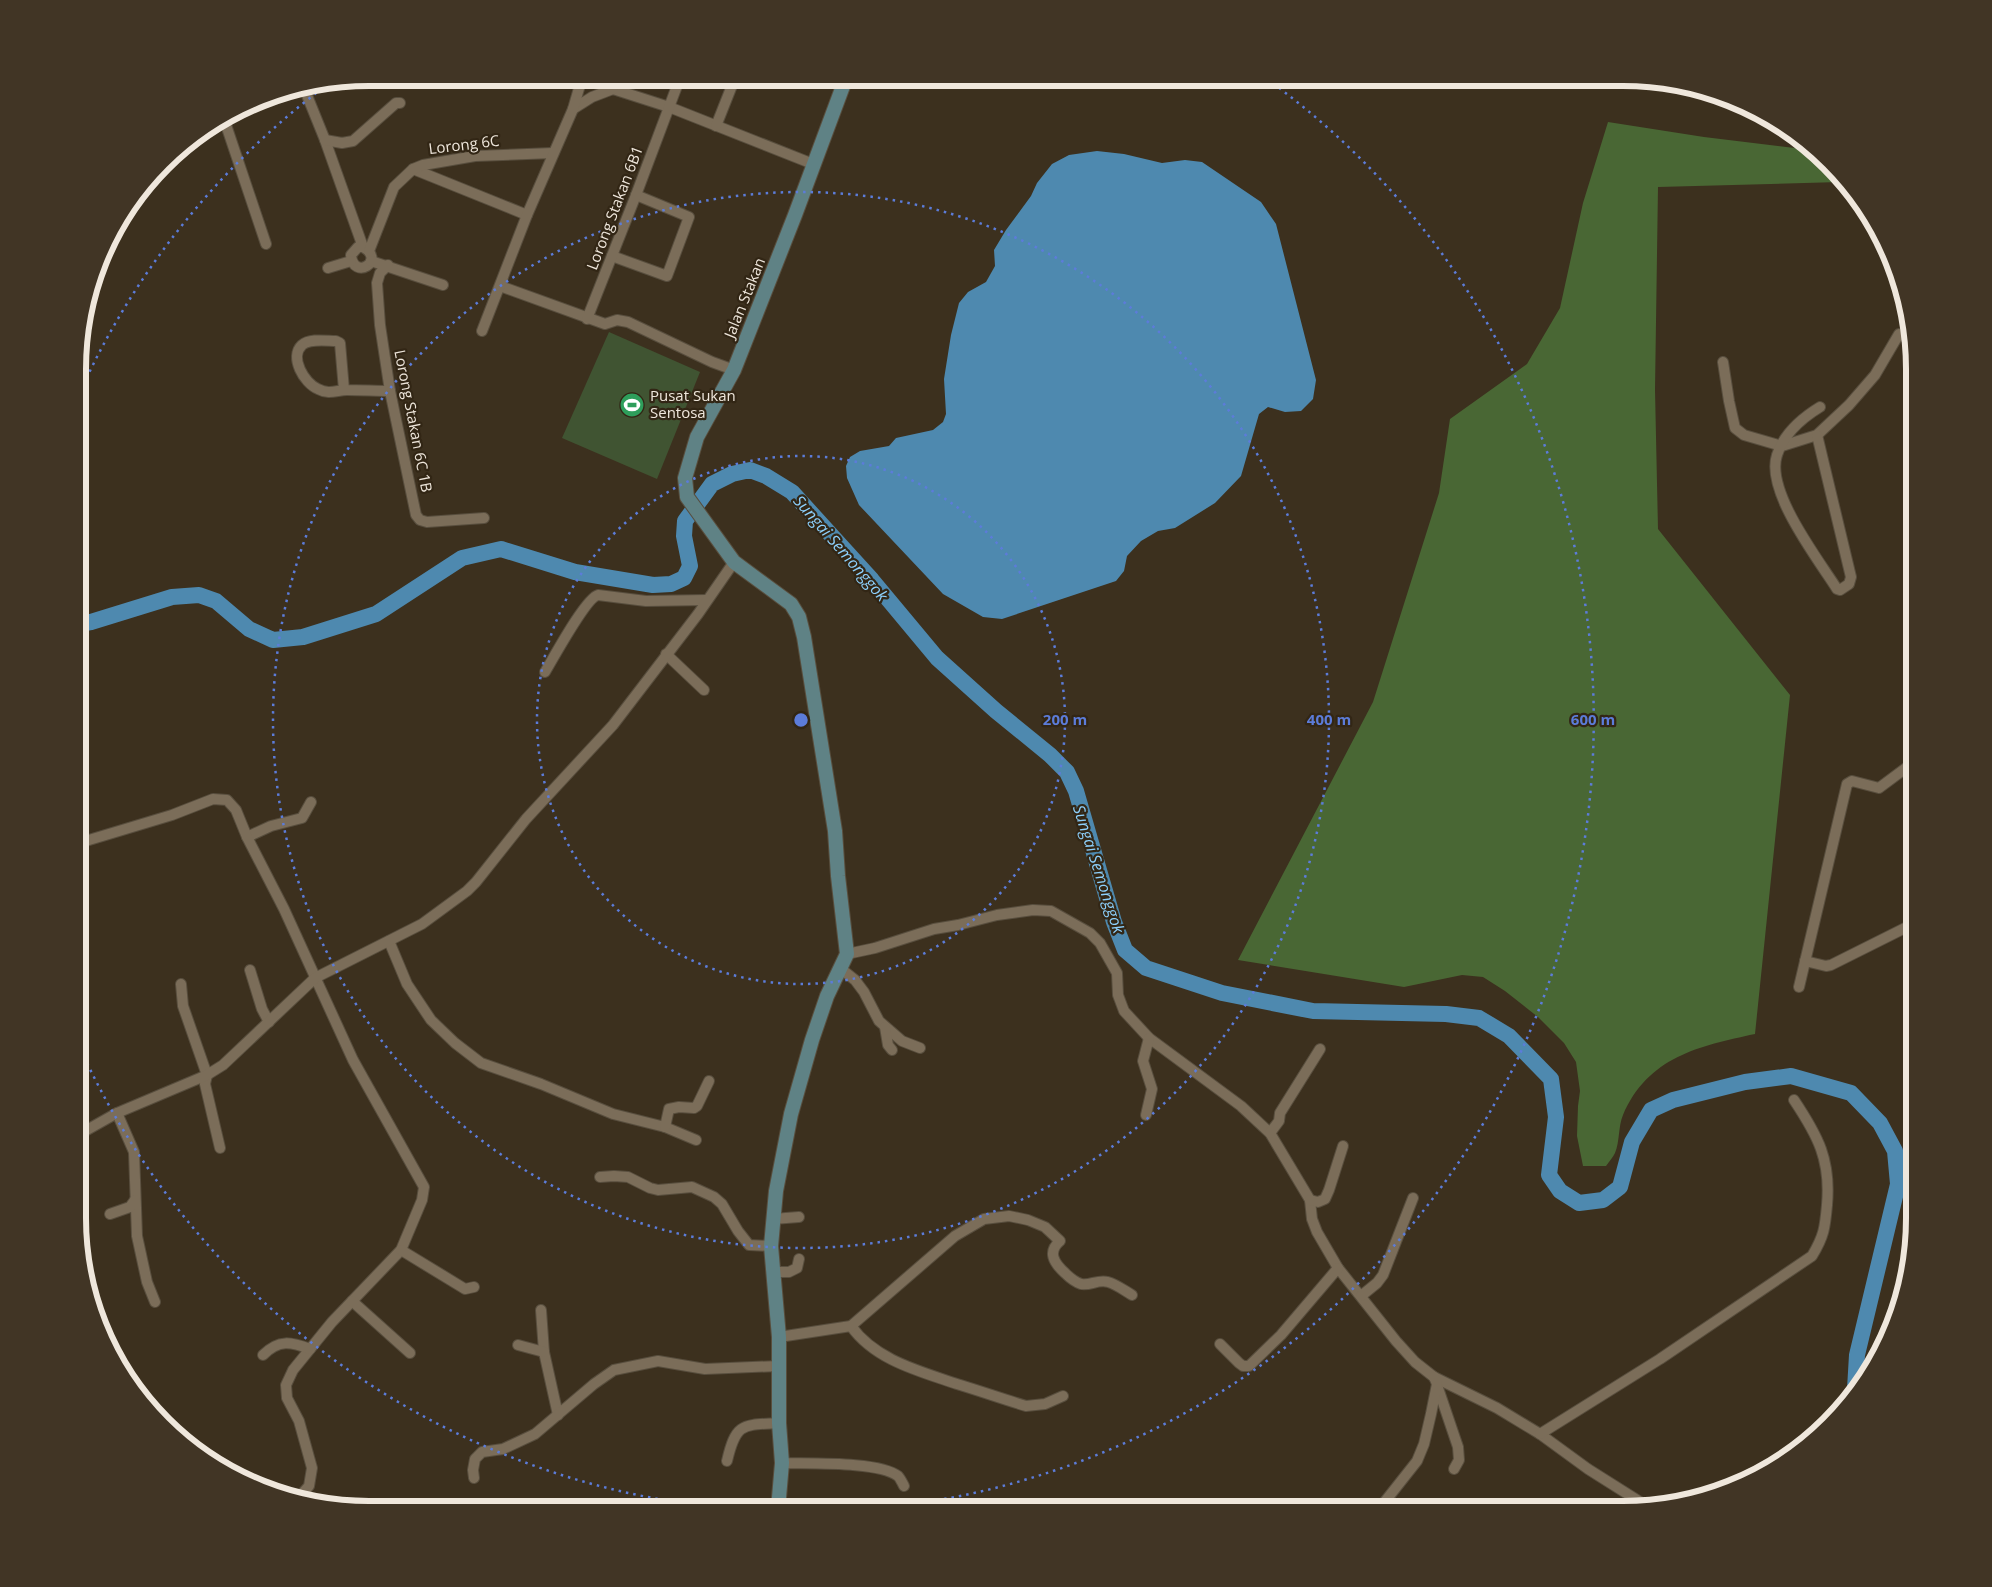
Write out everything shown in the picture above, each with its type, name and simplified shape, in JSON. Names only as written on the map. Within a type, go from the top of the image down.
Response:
[{"type":"main road","name":"Jalan Stakan","points":[[843,86],[734,370],[697,437],[685,478],[687,497],[734,562],[791,604],[799,617],[804,637],[835,831],[838,876],[848,954]]},
{"type":"main road","points":[[779,1501],[782,1463],[779,1424],[779,1337],[771,1246],[776,1191],[791,1114],[812,1040],[827,996],[848,954]]},
{"type":"street","points":[[482,332],[527,214],[573,110],[580,86]]},
{"type":"street","points":[[608,86],[669,107],[813,164]]},
{"type":"street","name":"Lorong Stakan 6B1","points":[[587,319],[677,86]]},
{"type":"street","points":[[716,126],[732,86]]},
{"type":"street","points":[[573,110],[592,97],[613,89]]},
{"type":"street","points":[[306,94],[368,253],[368,266],[361,268],[355,266],[351,261],[353,251],[358,247],[368,253],[388,265],[443,285]]},
{"type":"street","points":[[325,140],[342,143],[353,141],[396,103],[400,103]]},
{"type":"street","points":[[226,125],[266,244]]},
{"type":"street","name":"Lorong 6C","points":[[368,253],[394,187],[413,169],[423,165],[475,156],[553,153]]},
{"type":"street","points":[[413,169],[527,214]]},
{"type":"street","points":[[612,256],[667,276],[689,217],[636,195]]},
{"type":"street","points":[[328,268],[351,261]]},
{"type":"street","name":"Lorong Stakan 6C 1B","points":[[388,265],[380,273],[377,283],[380,325],[390,391],[416,515],[420,520],[426,522],[484,518]]},
{"type":"street","points":[[500,286],[587,319],[605,324],[618,320],[628,322],[712,362],[734,370]]},
{"type":"street","points":[[1723,362],[1735,428],[1744,434],[1782,446],[1817,435],[1875,375],[1900,334],[1903,335]]},
{"type":"street","points":[[344,390],[340,343],[336,341],[309,341],[302,345],[297,353],[300,369],[306,381],[317,389],[330,393],[344,390],[390,391]]},
{"type":"street","points":[[1817,435],[1851,577],[1851,581],[1843,589],[1837,589],[1790,514],[1777,480],[1777,455],[1789,432],[1804,416],[1820,407]]},
{"type":"street","points":[[86,1130],[117,1113],[207,1075],[223,1065],[315,978],[422,924],[467,891],[526,819],[613,725],[698,614],[734,562]]},
{"type":"street","points":[[545,672],[592,596],[598,595],[646,602],[706,600]]},
{"type":"street","points":[[666,654],[704,690]]},
{"type":"street","points":[[1799,987],[1847,784],[1852,782],[1879,788],[1906,768]]},
{"type":"street","points":[[86,841],[172,815],[213,799],[227,800],[236,810],[247,838],[284,909],[353,1060],[424,1187],[422,1200],[401,1250],[352,1300],[310,1349],[293,1370],[286,1385],[287,1398],[299,1422],[312,1468],[309,1486],[303,1493]]},
{"type":"street","points":[[247,838],[271,826],[302,818],[311,802]]},
{"type":"street","points":[[848,954],[875,948],[934,929],[997,915],[1033,910],[1051,911],[1090,932],[1100,943],[1117,973],[1118,995],[1124,1011],[1149,1038],[1241,1106],[1270,1133],[1310,1200],[1312,1219],[1317,1232],[1338,1268],[1415,1362],[1435,1380],[1497,1408],[1540,1434],[1588,1469],[1638,1500]]},
{"type":"street","points":[[1806,961],[1826,966],[1831,965],[1906,928]]},
{"type":"street","points":[[389,941],[407,984],[431,1020],[454,1043],[481,1063],[541,1084],[613,1114],[665,1127],[696,1140]]},
{"type":"street","points":[[840,968],[855,980],[885,1027],[902,1041],[920,1048]]},
{"type":"street","points":[[250,970],[262,1009],[269,1022]]},
{"type":"street","points":[[181,984],[183,1006],[207,1075],[206,1089],[220,1148]]},
{"type":"street","points":[[885,1027],[888,1044],[892,1050]]},
{"type":"street","points":[[1146,1116],[1152,1089],[1143,1061],[1149,1038]]},
{"type":"street","points":[[1270,1133],[1279,1122],[1280,1113],[1320,1049]]},
{"type":"street","points":[[665,1127],[669,1109],[679,1107],[694,1108],[697,1106],[709,1081]]},
{"type":"street","points":[[1540,1434],[1660,1359],[1812,1256],[1823,1238],[1829,1187],[1826,1160],[1812,1128],[1794,1100]]},
{"type":"street","points":[[117,1113],[134,1152],[137,1236],[147,1282],[155,1302]]},
{"type":"street","points":[[1310,1200],[1318,1202],[1325,1199],[1330,1190],[1343,1146]]},
{"type":"street","points":[[600,1177],[628,1177],[658,1190],[692,1187],[714,1197],[722,1204],[749,1245],[771,1246]]},
{"type":"street","points":[[1361,1296],[1377,1284],[1383,1275],[1413,1198]]},
{"type":"street","points":[[110,1214],[130,1207],[135,1200]]},
{"type":"street","points":[[779,1337],[851,1326],[955,1236],[984,1219],[1008,1216],[1028,1220],[1046,1227],[1054,1234],[1060,1241],[1054,1245],[1052,1256],[1055,1265],[1071,1278],[1081,1284],[1100,1280],[1109,1282],[1132,1295]]},
{"type":"street","points":[[773,1219],[799,1217]]},
{"type":"street","points":[[401,1250],[465,1289],[474,1287]]},
{"type":"street","points":[[774,1272],[793,1271],[797,1268],[799,1259]]},
{"type":"street","points":[[1220,1344],[1239,1363],[1243,1366],[1248,1366],[1281,1335],[1338,1268]]},
{"type":"street","points":[[352,1300],[410,1353]]},
{"type":"street","points":[[541,1310],[544,1352],[558,1415]]},
{"type":"street","points":[[851,1326],[858,1336],[876,1350],[924,1373],[1026,1406],[1045,1404],[1063,1396]]},
{"type":"street","points":[[264,1355],[272,1346],[286,1343],[310,1349]]},
{"type":"street","points":[[518,1345],[544,1352]]},
{"type":"street","points":[[474,1478],[473,1470],[476,1459],[482,1452],[502,1449],[535,1434],[614,1370],[658,1361],[705,1370],[779,1366]]},
{"type":"street","points":[[1435,1380],[1458,1447],[1459,1460],[1454,1469]]},
{"type":"street","points":[[1384,1501],[1417,1461],[1424,1444],[1435,1380]]},
{"type":"street","points":[[727,1461],[735,1436],[742,1428],[749,1425],[779,1424]]},
{"type":"street","points":[[782,1463],[861,1465],[891,1472],[899,1476],[904,1486]]},
{"type":"green space","points":[[1608,122],[1704,137],[1800,149],[1835,182],[1658,187],[1655,390],[1658,529],[1790,695],[1755,1034],[1714,1044],[1677,1057],[1661,1067],[1646,1080],[1634,1095],[1623,1115],[1615,1153],[1606,1166],[1583,1166],[1577,1136],[1580,1091],[1576,1062],[1564,1043],[1538,1017],[1505,991],[1483,977],[1462,975],[1404,987],[1238,960],[1373,702],[1439,493],[1450,419],[1527,364],[1560,308],[1583,203]]},
{"type":"green space","name":"Pusat Sukan Sentosa","points":[[609,332],[700,372],[657,479],[562,438]]},
{"type":"water","points":[[1097,151],[1124,154],[1162,163],[1185,160],[1202,162],[1261,202],[1276,224],[1316,380],[1313,399],[1301,411],[1285,412],[1268,407],[1259,414],[1241,476],[1215,503],[1175,528],[1158,531],[1141,541],[1127,556],[1124,571],[1116,581],[1002,619],[983,617],[943,594],[859,505],[847,478],[846,466],[850,457],[860,451],[889,446],[896,438],[933,430],[943,422],[946,414],[944,379],[951,335],[959,303],[968,292],[986,282],[995,266],[994,250],[1031,196],[1037,183],[1052,164],[1069,155]]},
{"type":"waterway","name":"Sungai Semonggok","points":[[86,623],[172,597],[199,595],[216,601],[249,629],[273,640],[303,637],[376,614],[462,558],[501,549],[575,572],[653,585],[671,584],[684,578],[690,566],[684,536],[685,521],[712,484],[732,474],[750,470],[766,476],[792,492],[872,580],[937,658],[996,711],[1050,755],[1067,772],[1076,791],[1114,922],[1125,950],[1146,968],[1222,993],[1313,1011],[1446,1014],[1479,1018],[1509,1036],[1551,1079],[1556,1117],[1549,1175],[1560,1191],[1579,1203],[1603,1200],[1620,1187],[1632,1142],[1651,1110],[1673,1100],[1745,1082],[1791,1076],[1851,1093],[1880,1123],[1895,1151],[1898,1184],[1857,1355],[1856,1378]]},
{"type":"place","name":"Pusat Sukan Sentosa","points":[[632,405]]}]
